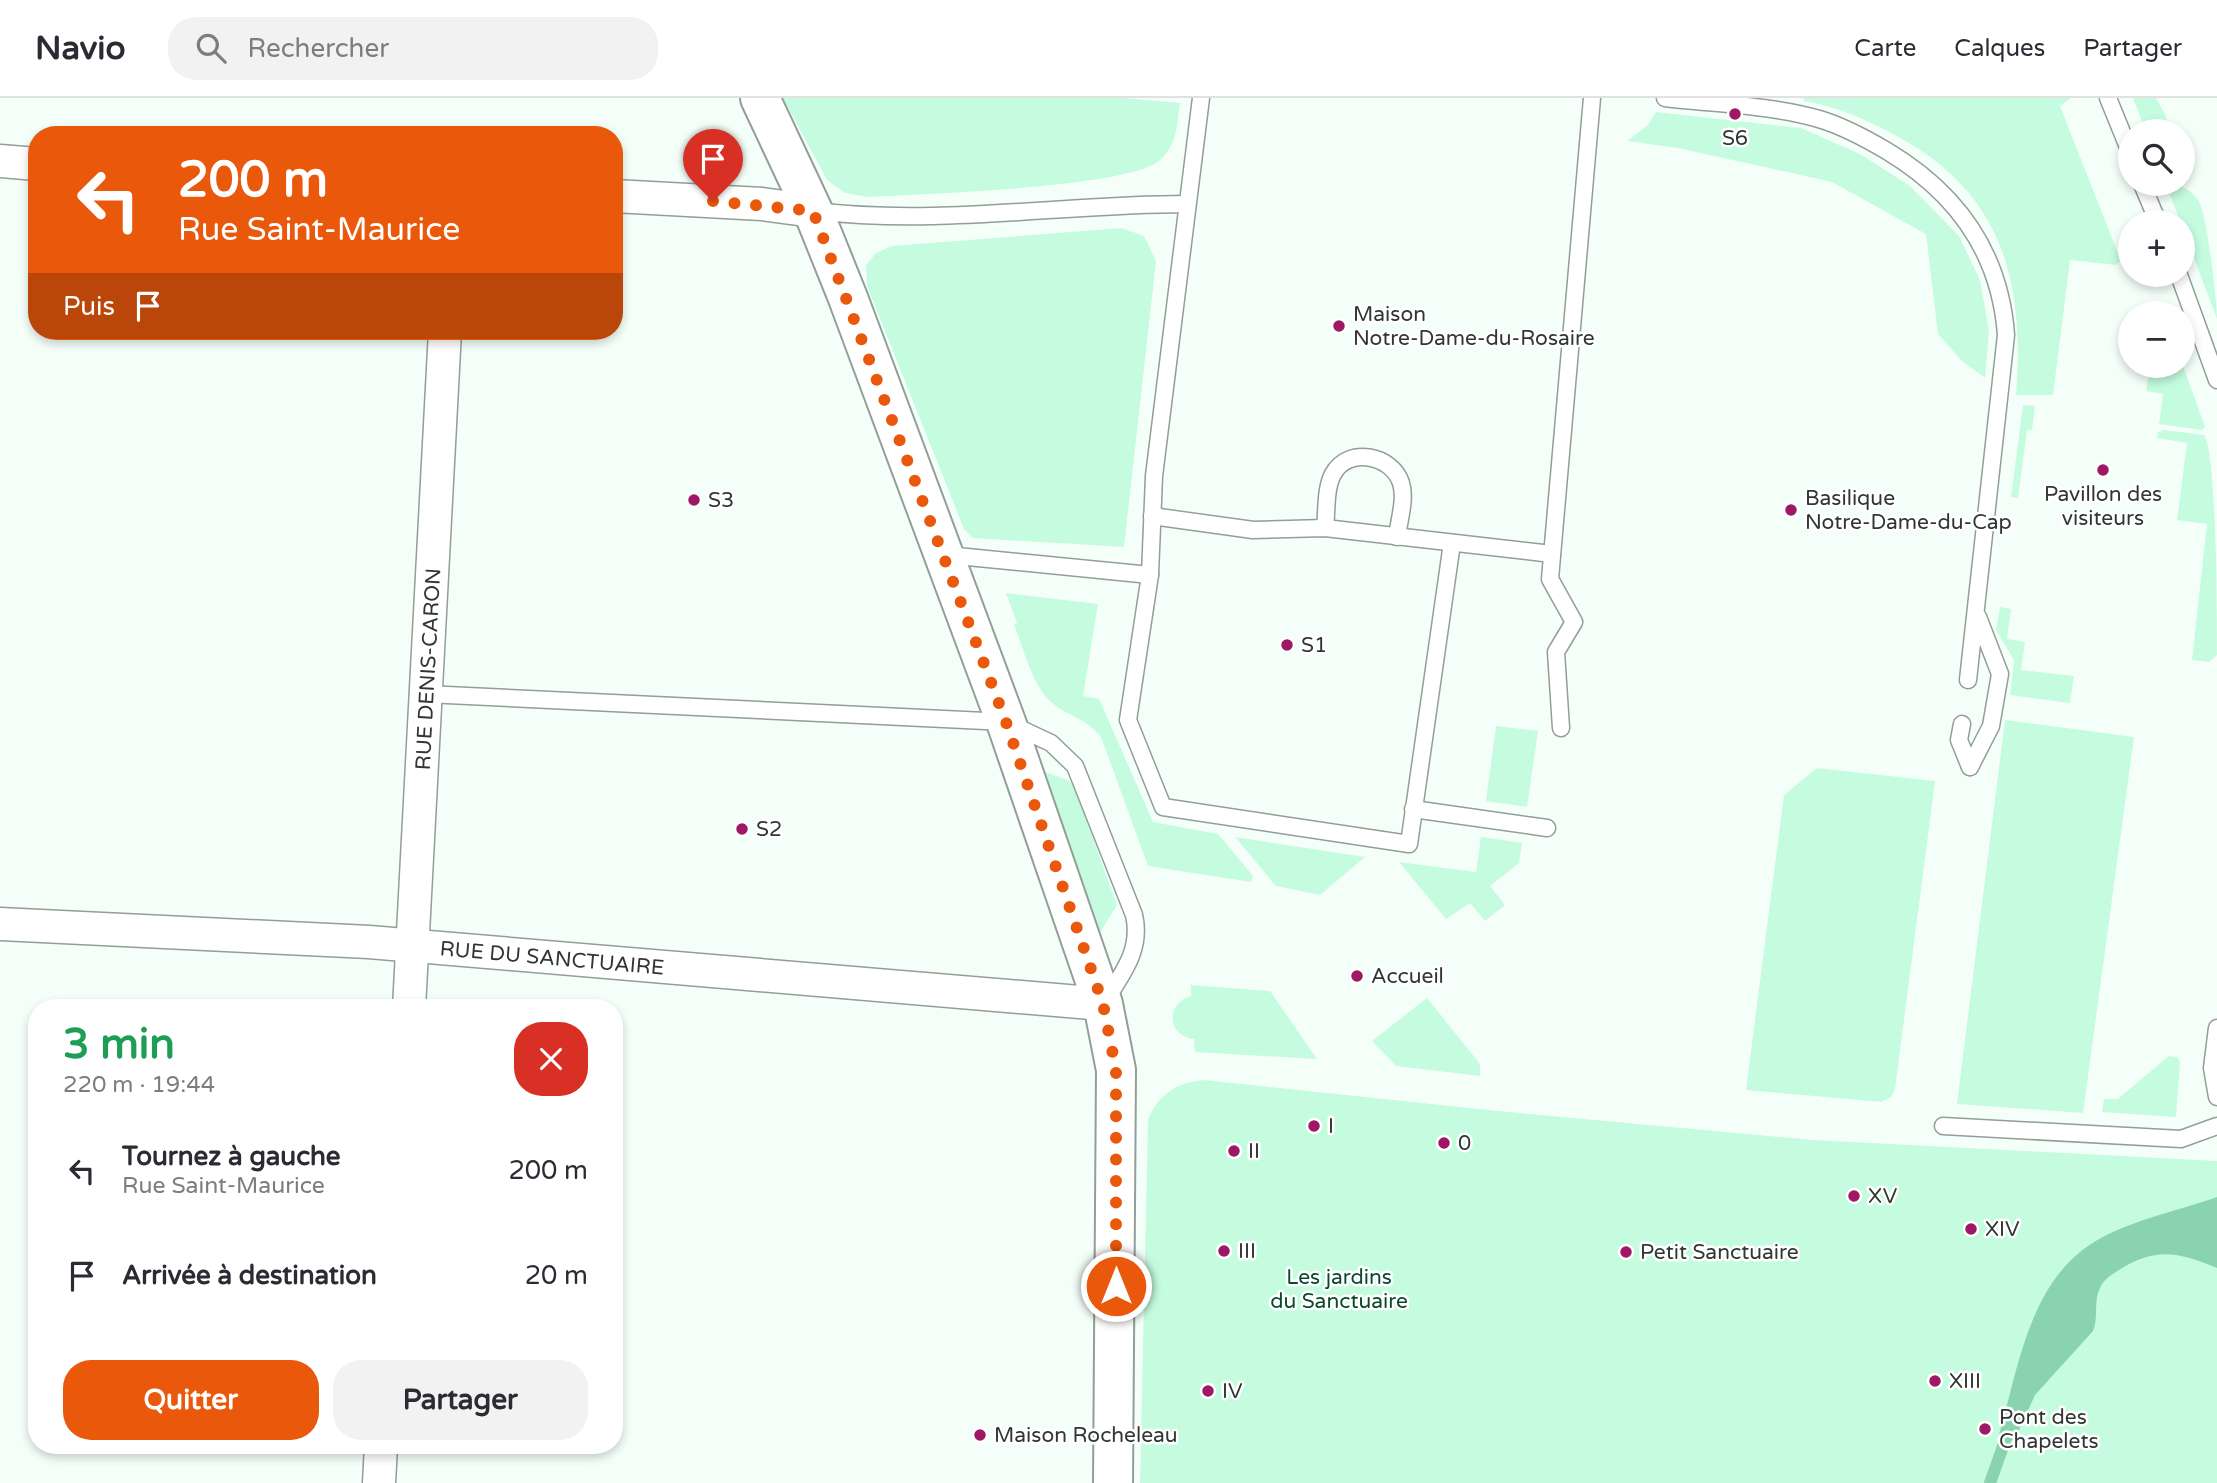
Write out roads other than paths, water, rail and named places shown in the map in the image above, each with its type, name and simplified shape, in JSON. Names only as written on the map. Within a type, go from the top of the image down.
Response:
[{"type":"street","points":[[760,98],[813,211],[944,555],[1006,722],[1103,1004],[1116,1070],[1113,1483]]},
{"type":"street","points":[[0,161],[28,163]]},
{"type":"street","points":[[623,196],[762,204],[813,211]]},
{"type":"street","name":"RUE DENIS-CARON","points":[[410,999],[445,340]]},
{"type":"street","name":"RUE DU SANCTUAIRE","points":[[0,924],[413,946],[1103,1004]]},
{"type":"street","points":[[379,1483],[381,1454]]},
{"type":"lane","points":[[1201,98],[1152,516],[1150,575],[1128,720],[1163,807],[1409,844],[1452,543]]},
{"type":"lane","points":[[1561,728],[1556,652],[1574,622],[1550,579],[1592,98]]},
{"type":"lane","points":[[1665,98],[1793,113],[1850,131],[1903,161],[1925,178],[1961,211],[1978,235],[1998,282],[2006,335],[1968,680]]},
{"type":"lane","points":[[2108,98],[2118,123]]},
{"type":"lane","points":[[813,211],[895,218],[1131,204],[1187,204]]},
{"type":"lane","points":[[2183,287],[2217,380]]},
{"type":"lane","points":[[1325,527],[1329,486],[1335,470],[1352,459],[1372,457],[1390,466],[1401,483],[1403,493],[1397,537]]},
{"type":"lane","points":[[1152,516],[1253,530],[1325,527],[1552,554]]},
{"type":"lane","points":[[944,555],[1150,575]]},
{"type":"lane","points":[[1962,724],[1959,740],[1970,767],[1991,726],[2000,674],[1977,614]]},
{"type":"lane","points":[[426,694],[1006,722],[1051,743],[1075,766],[1130,902],[1137,928],[1133,954],[1103,1004]]},
{"type":"lane","points":[[1413,809],[1547,828]]},
{"type":"lane","points":[[2217,1028],[2212,1068],[2217,1097]]},
{"type":"lane","points":[[1943,1126],[2180,1139],[2217,1126]]},
{"type":"waterway","points":[[1990,1483],[2011,1424]]},
{"type":"place","name":"S6","points":[[1735,114]]},
{"type":"place","name":"Maison Notre-Dame-du-Rosaire","points":[[1339,326]]},
{"type":"place","name":"Pavillon des visiteurs","points":[[2103,470]]},
{"type":"place","name":"S3","points":[[694,500]]},
{"type":"place","name":"Basilique Notre-Dame-du-Cap","points":[[1791,510]]},
{"type":"place","name":"S1","points":[[1287,645]]},
{"type":"place","name":"S2","points":[[742,829]]},
{"type":"place","name":"Accueil","points":[[1357,976]]},
{"type":"place","name":"I","points":[[1314,1126]]},
{"type":"place","name":"0","points":[[1444,1143]]},
{"type":"place","name":"II","points":[[1234,1151]]},
{"type":"place","name":"XV","points":[[1854,1196]]},
{"type":"place","name":"XIV","points":[[1971,1229]]},
{"type":"place","name":"III","points":[[1224,1251]]},
{"type":"place","name":"Petit Sanctuaire","points":[[1626,1252]]},
{"type":"place","name":"XIII","points":[[1935,1381]]},
{"type":"place","name":"IV","points":[[1208,1391]]},
{"type":"place","name":"Pont des Chapelets","points":[[1985,1429]]},
{"type":"place","name":"Maison Rocheleau","points":[[980,1435]]},
{"type":"park label","name":"Les jardins du Sanctuaire","points":[[1339,1289]]}]
